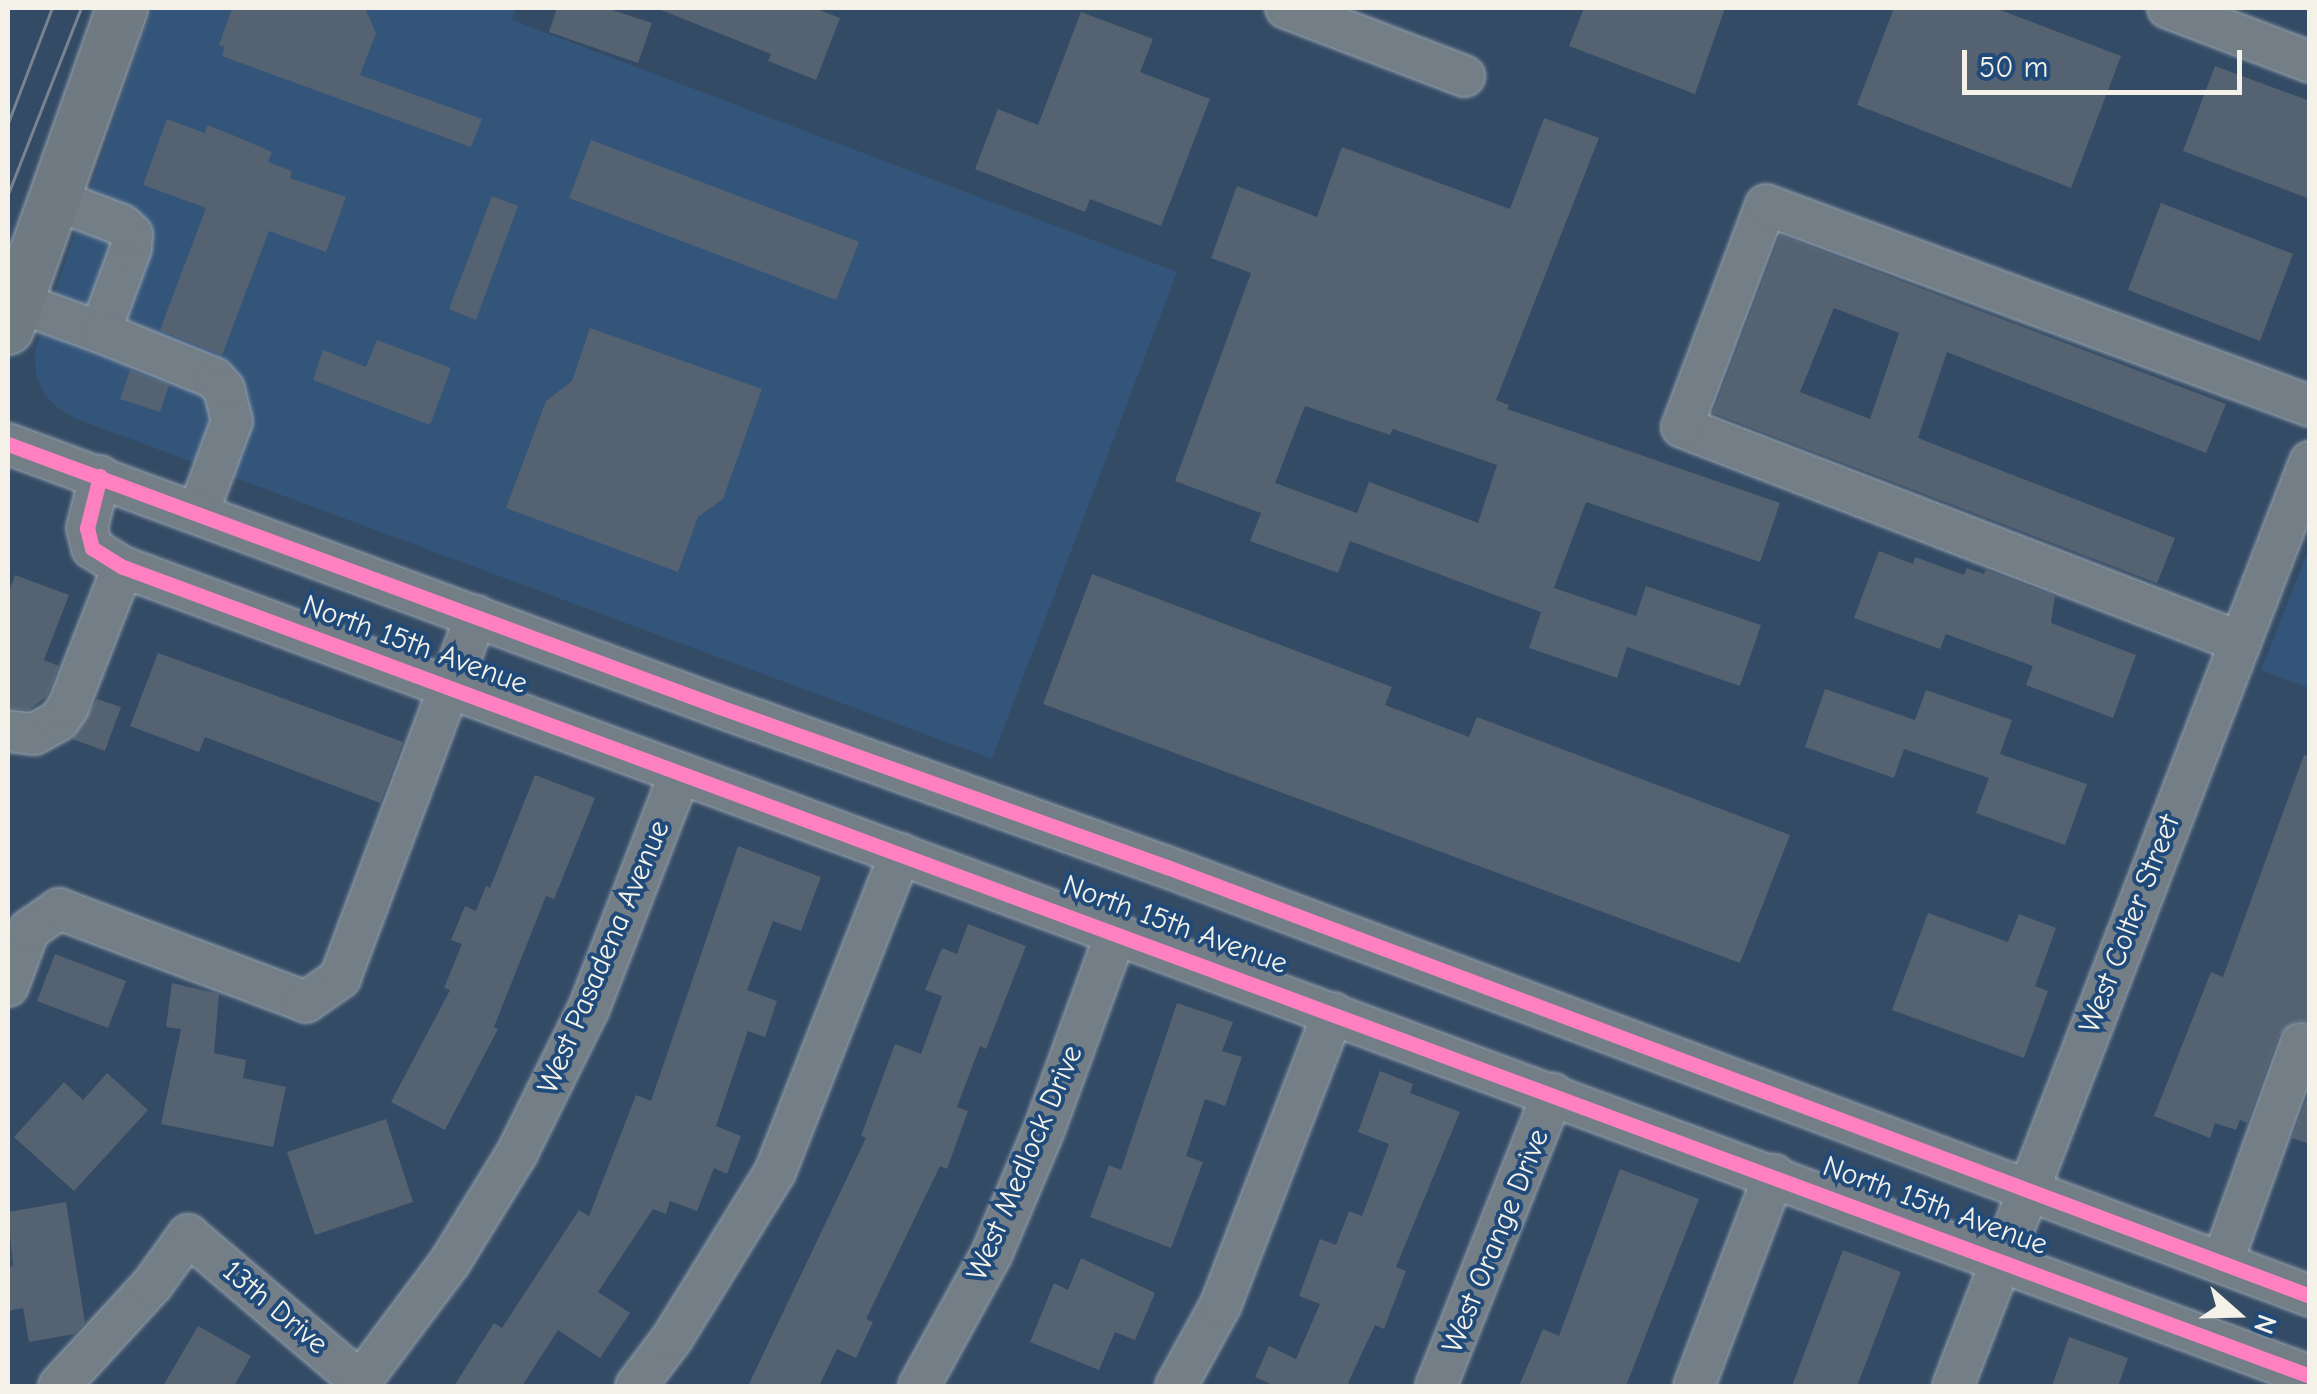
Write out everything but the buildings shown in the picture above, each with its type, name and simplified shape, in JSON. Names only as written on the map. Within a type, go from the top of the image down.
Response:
[{"type":"main road","points":[[12,316],[122,8]]},
{"type":"street","points":[[1286,8],[1464,76]]},
{"type":"street","points":[[2168,8],[2310,62]]},
{"type":"street","points":[[54,199],[122,224],[132,234],[131,248],[100,332]]},
{"type":"street","points":[[2240,642],[1682,426],[1766,204],[2310,406]]},
{"type":"street","points":[[12,316],[100,332],[214,378],[224,389],[232,421],[198,513]]},
{"type":"street","name":"North 15th Avenue","points":[[8,444],[1167,867],[2310,1296]]},
{"type":"street","name":"West Colter Street","points":[[1953,1386],[2310,462]]},
{"type":"street","name":"North 15th Avenue","points":[[100,476],[87,528],[92,548],[122,567],[2001,1260],[2261,1373],[2310,1376]]},
{"type":"street","points":[[8,731],[34,734],[58,721],[68,707],[122,567]]},
{"type":"street","points":[[8,986],[29,930],[59,909],[306,1002],[340,978],[476,616]]},
{"type":"street","name":"West Pasadena Avenue","points":[[359,1384],[450,1262],[524,1138],[589,1008],[680,773]]},
{"type":"street","points":[[636,1386],[674,1337],[774,1172],[900,854]]},
{"type":"street","name":"West Medlock Drive","points":[[919,1386],[992,1253],[1044,1130],[1116,933]]},
{"type":"street","points":[[1176,1386],[1221,1304],[1333,1012]]},
{"type":"street","points":[[2222,1264],[2301,1044]]},
{"type":"street","name":"West Orange Drive","points":[[1436,1386],[1554,1094]]},
{"type":"street","points":[[1694,1386],[1774,1175]]},
{"type":"street","name":"13th Drive","points":[[58,1386],[152,1285],[188,1235],[359,1384]]},
{"type":"shaded area","points":[[152,8],[516,8],[512,20],[1177,272],[992,759],[74,418],[57,407],[44,394],[36,376],[35,351]]},
{"type":"shaded area","points":[[2309,549],[2309,688],[2261,670]]},
{"type":"tram line","points":[[8,123],[52,8]]},
{"type":"tram line","points":[[8,194],[81,8]]},
{"type":"cycle path","points":[[8,444],[717,706],[1167,867],[2310,1296]]},
{"type":"cycle path","points":[[100,476],[87,528],[92,548],[123,567],[2310,1376]]}]
